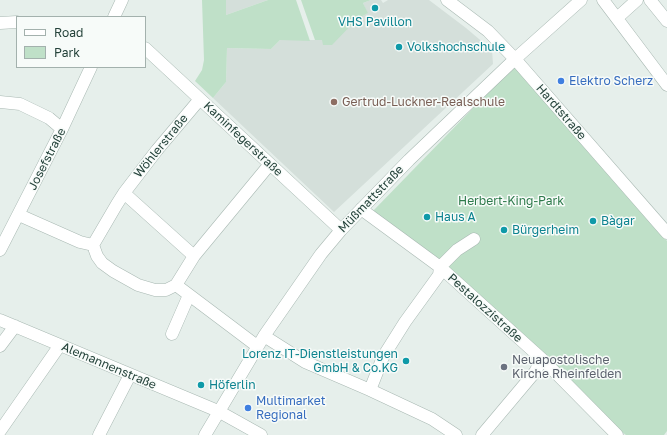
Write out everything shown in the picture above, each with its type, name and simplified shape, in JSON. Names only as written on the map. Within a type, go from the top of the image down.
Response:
[{"type":"street","points":[[114,16],[122,0]]},
{"type":"street","name":"Hardtstraße","points":[[447,0],[488,31],[515,59],[667,233]]},
{"type":"street","name":"Müßmattstraße","points":[[205,435],[261,340],[321,254],[340,230],[409,160],[515,59],[581,0]]},
{"type":"street","points":[[603,0],[667,85]]},
{"type":"street","points":[[617,18],[637,0]]},
{"type":"street","points":[[650,0],[667,22]]},
{"type":"street","points":[[0,23],[16,22]]},
{"type":"street","name":"Kaminfegerstraße","points":[[146,49],[340,230]]},
{"type":"street","name":"Josefstraße","points":[[2,243],[19,215],[91,68]]},
{"type":"street","name":"Wöhlerstraße","points":[[93,245],[124,193],[157,150],[200,99]]},
{"type":"street","points":[[0,102],[20,104],[49,118],[62,129]]},
{"type":"street","points":[[19,215],[80,242],[93,245],[97,256],[102,263],[138,285],[155,290],[166,290],[176,285],[194,256],[270,164]]},
{"type":"street","points":[[124,193],[194,256]]},
{"type":"street","name":"Pestalozzistraße","points":[[361,209],[440,267],[542,359],[617,435]]},
{"type":"street","points":[[370,390],[383,357],[404,322],[439,275],[440,267],[457,250],[474,238]]},
{"type":"street","points":[[176,285],[189,295],[261,340],[305,362],[432,419],[456,435]]},
{"type":"street","points":[[172,334],[189,295]]},
{"type":"street","name":"Alemannenstraße","points":[[0,320],[218,411],[261,435]]},
{"type":"street","points":[[0,346],[15,326]]},
{"type":"street","points":[[0,431],[60,345]]},
{"type":"street","points":[[487,433],[535,372],[542,359]]},
{"type":"street","points":[[99,435],[130,375]]},
{"type":"shaded area","points":[[226,0],[268,0],[226,15]]},
{"type":"shaded area","name":"Gertrud-Luckner-Realschule","points":[[371,0],[381,0],[383,3],[388,0],[429,0],[492,50],[493,64],[334,212],[213,98],[226,82],[227,48],[271,49],[280,40],[322,40],[367,13],[363,3]]},
{"type":"green space","points":[[202,0],[226,0],[226,15],[268,0],[296,0],[310,41],[280,40],[271,49],[227,48],[226,82],[213,98],[195,81],[202,70],[204,60]]},
{"type":"green space","points":[[301,0],[371,0],[363,3],[368,13],[357,19],[332,45],[323,45],[322,40],[315,40]]},
{"type":"green space","name":"Herbert-King-Park","points":[[515,65],[667,241],[667,431],[664,435],[626,435],[622,432],[373,211]]},
{"type":"place","name":"VHS Pavillon","points":[[375,8]]},
{"type":"place","name":"Volkshochschule","points":[[399,47]]},
{"type":"place","name":"Elektro Scherz","points":[[561,81]]},
{"type":"place","name":"Gertrud-Luckner-Realschule","points":[[334,102]]},
{"type":"place","name":"Haus A","points":[[427,217]]},
{"type":"place","name":"Bàgar","points":[[593,221]]},
{"type":"place","name":"Bürgerheim","points":[[504,230]]},
{"type":"place","name":"Lorenz IT-Dienstleistungen GmbH & Co.KG","points":[[406,361]]},
{"type":"place","name":"Neuapostolische Kirche Rheinfelden","points":[[504,367]]},
{"type":"place","name":"Höferlin","points":[[201,385]]},
{"type":"place","name":"Multimarket Regional","points":[[248,408]]}]
